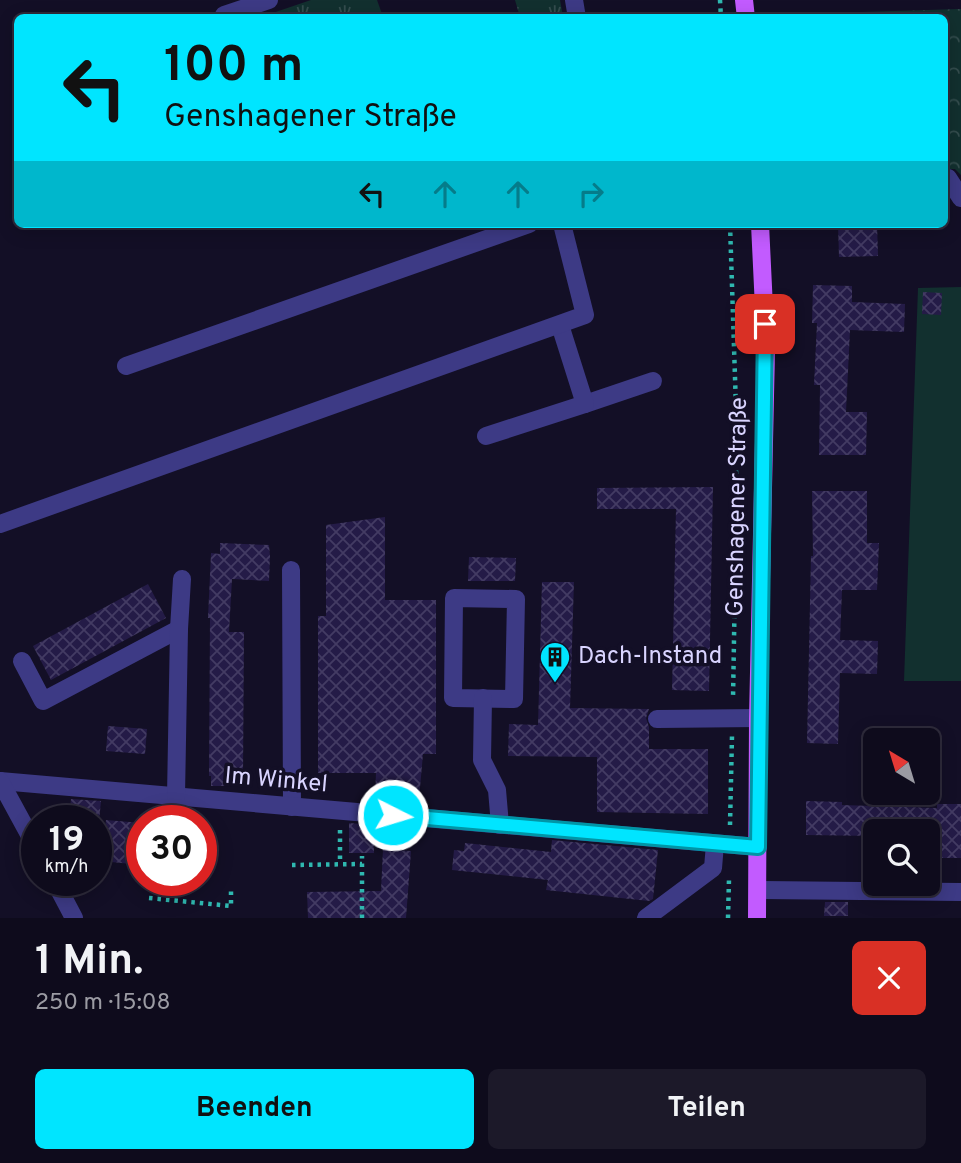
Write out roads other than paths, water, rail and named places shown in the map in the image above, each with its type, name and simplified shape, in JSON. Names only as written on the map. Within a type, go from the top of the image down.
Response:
[{"type":"main road","name":"Genshagener Straße","points":[[757,918],[758,718],[766,350],[760,228]]},
{"type":"street","points":[[227,14],[269,0]]},
{"type":"street","points":[[948,178],[961,198]]},
{"type":"street","points":[[127,366],[518,228]]},
{"type":"street","points":[[0,524],[585,315],[563,228]]},
{"type":"street","points":[[560,325],[585,404]]},
{"type":"street","points":[[486,436],[653,381]]},
{"type":"street","points":[[291,569],[292,807]]},
{"type":"street","points":[[176,796],[182,579]]},
{"type":"street","points":[[454,598],[516,599],[514,699],[483,698],[453,698],[454,598]]},
{"type":"street","points":[[22,661],[43,701],[179,629]]},
{"type":"street","points":[[483,698],[482,760],[497,790],[500,825]]},
{"type":"street","points":[[657,719],[758,718]]},
{"type":"street","points":[[0,781],[21,820]]},
{"type":"street","name":"Im Winkel","points":[[0,781],[758,847]]},
{"type":"street","points":[[646,918],[713,868],[722,844]]},
{"type":"street","points":[[758,890],[961,892]]},
{"type":"street","points":[[62,896],[74,918]]},
{"type":"place","name":"Dach-Instand","points":[[555,684]]}]
